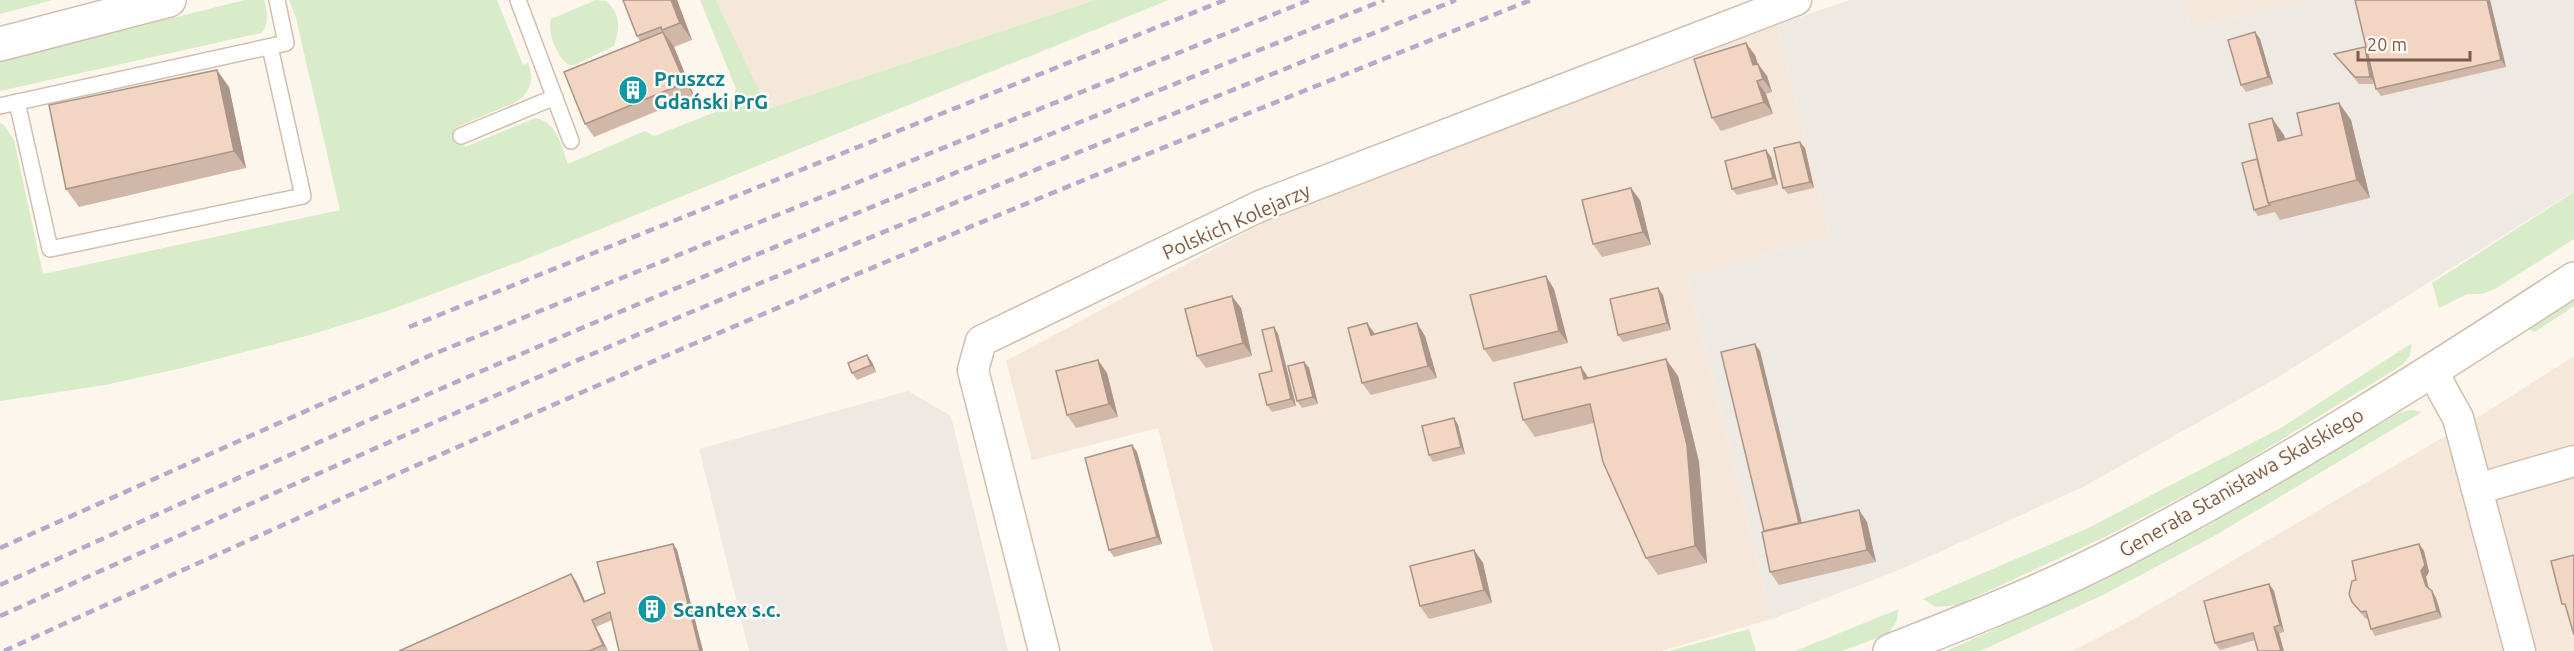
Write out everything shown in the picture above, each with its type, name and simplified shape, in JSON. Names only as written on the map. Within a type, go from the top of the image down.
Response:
[{"type":"street","points":[[0,44],[169,0]]},
{"type":"street","name":"Polskich Kolejarzy","points":[[1044,651],[973,370],[981,341],[1260,206],[1796,0]]},
{"type":"street","name":"Generała Stanisława Skalskiego","points":[[1890,651],[2007,604],[2121,551],[2254,480],[2432,371],[2574,279]]},
{"type":"street","points":[[2432,371],[2458,418],[2520,651]]},
{"type":"street","points":[[2477,489],[2574,461]]},
{"type":"lane","points":[[0,106],[286,43],[277,0]]},
{"type":"lane","points":[[518,0],[571,141]]},
{"type":"lane","points":[[17,102],[50,249],[303,196],[270,46]]},
{"type":"lane","points":[[462,136],[555,97]]},
{"type":"shaded area","points":[[716,0],[1095,0],[768,109]]},
{"type":"shaded area","points":[[1849,0],[2182,0],[2191,28],[2306,0],[2574,0],[2574,191],[2277,378],[2083,487],[1906,567],[1772,619],[1688,278],[1830,234],[1777,25]]},
{"type":"shaded area","points":[[2182,0],[2306,0],[2191,28]]},
{"type":"shaded area","points":[[1777,25],[1830,234],[1688,278],[1772,619],[1661,651],[1213,651],[1158,428],[1032,460],[1006,361],[1272,218]]},
{"type":"shaded area","points":[[2574,356],[2574,651],[2072,651],[2125,624],[2488,411]]},
{"type":"shaded area","points":[[908,391],[951,416],[1008,651],[749,651],[699,449]]},
{"type":"green space","points":[[0,0],[53,0],[0,14]]},
{"type":"green space","points":[[245,0],[264,0],[267,22],[261,33],[0,91],[0,61]]},
{"type":"green space","points":[[289,0],[497,0],[523,65],[528,63],[531,75],[530,85],[525,94],[516,102],[457,127],[465,147],[535,118],[542,120],[553,129],[568,164],[645,131],[654,136],[728,107],[736,89],[700,0],[716,0],[768,109],[1095,0],[1169,0],[519,262],[387,311],[310,335],[182,368],[105,385],[0,401],[0,123],[5,126],[14,140],[43,274],[340,210],[296,18]]},
{"type":"green space","points":[[596,0],[606,1],[617,16],[618,27],[614,46],[575,65],[569,65],[561,57],[554,44],[550,31],[551,19]]},
{"type":"green space","points":[[2574,192],[2574,239],[2495,289],[2482,294],[2467,294],[2439,308],[2432,283]]},
{"type":"green space","points":[[2574,300],[2574,306],[2535,332],[2528,329]]},
{"type":"green space","points":[[2412,343],[2410,356],[2402,365],[2226,474],[2107,536],[1958,605],[1936,607],[1923,599],[2086,529],[2279,429]]},
{"type":"green space","points":[[2411,410],[2422,412],[2214,536],[2103,595],[1980,651],[1946,651],[2103,581],[2209,525],[2399,413]]},
{"type":"green space","points":[[1899,609],[1896,622],[1888,634],[1842,651],[1795,651]]},
{"type":"green space","points":[[1749,629],[1756,651],[1669,651]]},
{"type":"building","points":[[623,0],[671,0],[680,23],[637,36]]},
{"type":"building","points":[[2355,0],[2487,0],[2501,60],[2376,89]]},
{"type":"building","name":"Pruszcz Gdański PrG","points":[[663,32],[685,83],[585,124],[564,72]]},
{"type":"building","points":[[2255,32],[2268,77],[2241,85],[2228,40]]},
{"type":"building","points":[[1746,43],[1753,65],[1758,64],[1763,79],[1757,81],[1764,102],[1712,118],[1694,59]]},
{"type":"building","points":[[2365,47],[2370,77],[2355,77],[2334,54]]},
{"type":"building","points":[[217,70],[234,151],[66,189],[49,105]]},
{"type":"building","points":[[2339,103],[2357,180],[2268,203],[2249,124],[2272,118],[2278,141],[2302,135],[2297,113]]},
{"type":"building","points":[[1800,142],[1810,182],[1783,188],[1774,148]]},
{"type":"building","points":[[1766,150],[1773,178],[1732,189],[1725,161]]},
{"type":"building","points":[[2257,159],[2270,205],[2254,210],[2242,163]]},
{"type":"building","points":[[1631,188],[1643,232],[1593,244],[1582,200]]},
{"type":"building","points":[[1546,276],[1559,331],[1484,349],[1470,295]]},
{"type":"building","points":[[1658,288],[1667,323],[1618,335],[1610,299]]},
{"type":"building","points":[[1232,296],[1243,343],[1197,356],[1185,309]]},
{"type":"building","points":[[1367,323],[1371,335],[1417,323],[1428,366],[1362,383],[1348,328]]},
{"type":"building","points":[[1274,327],[1291,399],[1267,405],[1259,374],[1272,371],[1262,330]]},
{"type":"building","points":[[1755,344],[1799,523],[1764,531],[1721,352]]},
{"type":"building","points":[[867,355],[871,365],[852,373],[848,363]]},
{"type":"building","points":[[1666,359],[1687,445],[1695,546],[1646,558],[1603,462],[1590,404],[1523,420],[1514,383],[1581,367],[1584,379]]},
{"type":"building","points":[[1098,360],[1109,404],[1067,415],[1056,371]]},
{"type":"building","points":[[1304,362],[1313,397],[1297,401],[1288,366]]},
{"type":"building","points":[[1454,418],[1461,447],[1429,455],[1422,426]]},
{"type":"building","points":[[1132,445],[1157,537],[1109,550],[1085,458]]},
{"type":"building","points":[[1859,510],[1867,550],[1770,572],[1762,532]]},
{"type":"building","points":[[673,544],[700,651],[619,651],[610,612],[592,620],[603,645],[589,651],[399,651],[571,574],[584,602],[605,593],[597,562]]},
{"type":"building","points":[[2419,544],[2425,565],[2421,571],[2426,586],[2432,591],[2437,611],[2371,629],[2366,611],[2361,612],[2352,602],[2349,594],[2352,581],[2356,580],[2352,561]]},
{"type":"building","points":[[1474,550],[1484,590],[1420,606],[1410,566]]},
{"type":"building","points":[[2574,555],[2574,635],[2565,604],[2562,604],[2551,561]]},
{"type":"building","points":[[2269,584],[2280,625],[2274,627],[2281,651],[2258,651],[2253,633],[2215,643],[2204,601]]},
{"type":"railway","points":[[409,327],[1225,0]]},
{"type":"railway","points":[[0,548],[431,355],[1309,0]]},
{"type":"railway","points":[[0,585],[615,314],[903,194],[1384,0]]},
{"type":"railway","points":[[0,616],[625,340],[1456,0]]},
{"type":"railway","points":[[4,651],[489,433],[782,306],[1062,189],[1531,0]]},
{"type":"place","name":"Pruszcz Gdański PrG","points":[[633,90]]},
{"type":"place","name":"Scantex s.c.","points":[[652,609]]}]
